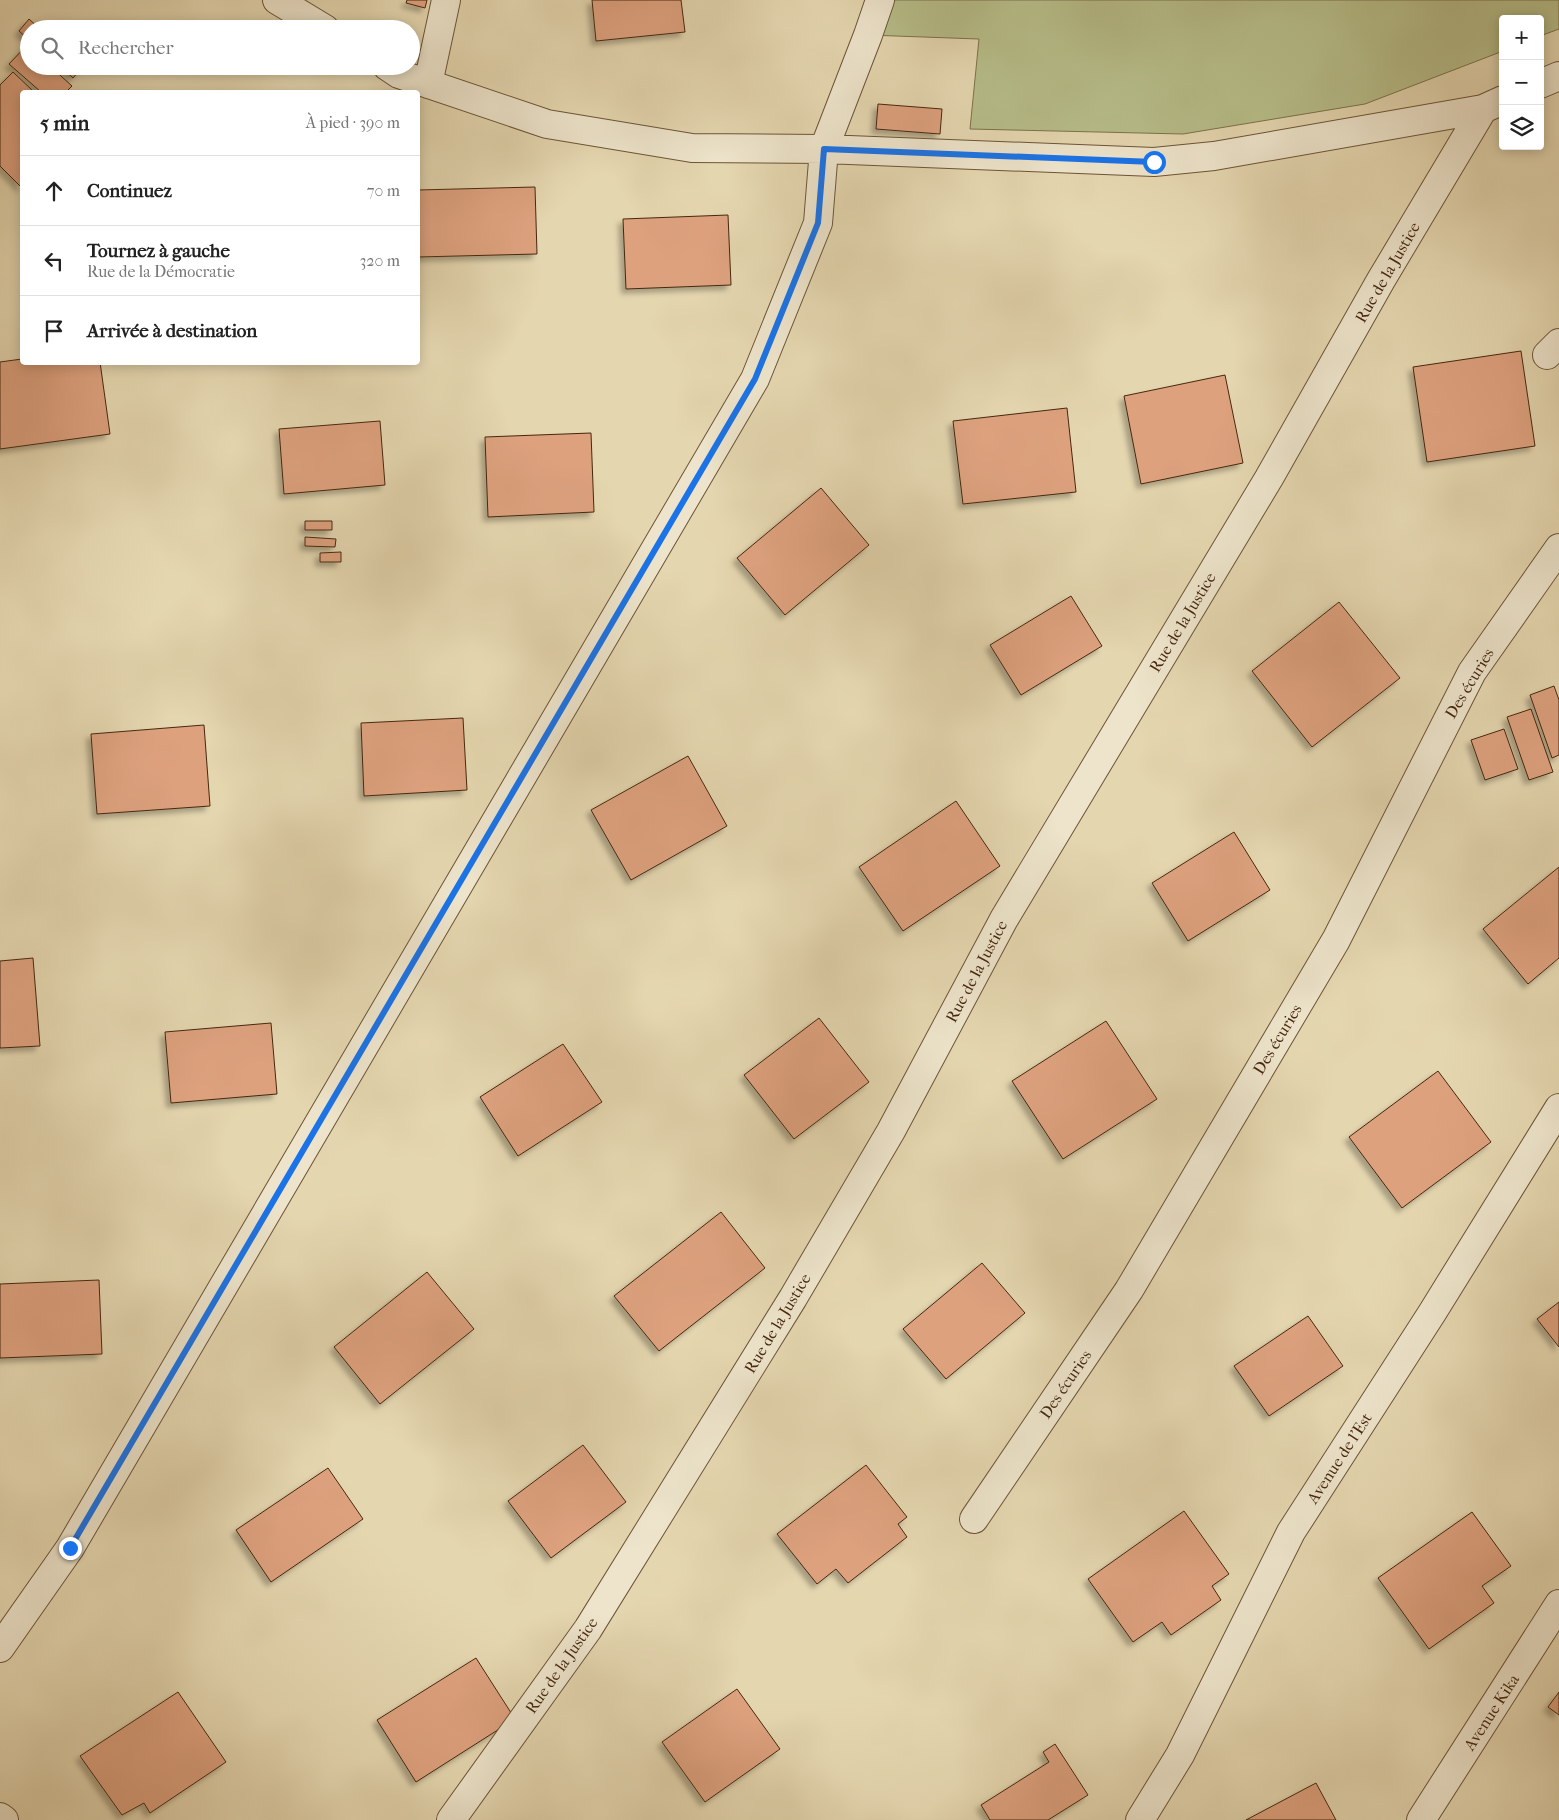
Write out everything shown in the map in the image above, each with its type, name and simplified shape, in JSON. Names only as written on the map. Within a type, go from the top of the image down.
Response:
[{"type":"street","points":[[277,0],[310,20]]},
{"type":"street","points":[[428,84],[446,0]]},
{"type":"street","points":[[0,1648],[70,1548],[755,379],[818,223],[824,149],[880,0]]},
{"type":"street","points":[[402,75],[547,124],[692,148],[824,149],[1154,162],[1214,156],[1493,105]]},
{"type":"street","points":[[1544,82],[1559,76]]},
{"type":"street","name":"Rue de la Justice","points":[[451,1820],[588,1629],[794,1298],[890,1131],[1004,919],[1269,478],[1381,280],[1493,105]]},
{"type":"street","name":"Des écuries","points":[[974,1519],[1129,1290],[1336,940],[1472,672],[1559,548]]},
{"type":"street","name":"Avenue de l'Est","points":[[1140,1820],[1180,1754],[1292,1532],[1432,1313],[1559,1108]]},
{"type":"street","name":"Avenue Kika","points":[[1421,1820],[1559,1604]]},
{"type":"street","points":[[0,1817],[4,1820]]},
{"type":"green space","points":[[880,0],[1559,0],[1559,29],[1544,35],[1544,15],[1499,15],[1499,53],[1365,104],[1183,134],[970,129],[979,39],[868,35]]},
{"type":"building","points":[[407,0],[427,0],[425,8],[406,3]]},
{"type":"building","points":[[592,0],[681,0],[685,32],[596,41]]},
{"type":"building","points":[[20,52],[20,74],[9,64]]},
{"type":"building","points":[[13,72],[32,90],[20,90],[20,186],[0,166],[0,85]]},
{"type":"building","points":[[22,75],[60,75],[72,86],[68,90],[39,90]]},
{"type":"building","points":[[878,104],[942,109],[940,134],[876,129]]},
{"type":"building","points":[[535,187],[537,254],[420,257],[420,190]]},
{"type":"building","points":[[728,215],[731,285],[626,289],[623,219]]},
{"type":"building","points":[[1521,351],[1535,446],[1427,462],[1413,367]]},
{"type":"building","points":[[20,359],[20,365],[100,365],[110,434],[0,449],[0,362]]},
{"type":"building","points":[[1225,375],[1243,463],[1141,484],[1124,396]]},
{"type":"building","points":[[1067,408],[1076,492],[963,504],[953,421]]},
{"type":"building","points":[[380,421],[385,485],[284,494],[279,429]]},
{"type":"building","points":[[591,433],[594,512],[488,517],[485,437]]},
{"type":"building","points":[[821,488],[869,545],[785,615],[737,558]]},
{"type":"building","points":[[305,521],[332,521],[332,530],[305,530]]},
{"type":"building","points":[[305,537],[336,539],[335,547],[305,546]]},
{"type":"building","points":[[341,552],[341,562],[320,562],[320,553]]},
{"type":"building","points":[[1071,596],[1102,646],[1021,695],[990,645]]},
{"type":"building","points":[[1339,602],[1400,678],[1312,747],[1252,671]]},
{"type":"building","points":[[1554,686],[1559,700],[1559,755],[1552,758],[1530,695]]},
{"type":"building","points":[[1531,709],[1553,772],[1529,780],[1507,717]]},
{"type":"building","points":[[463,718],[467,790],[364,796],[361,723]]},
{"type":"building","points":[[204,725],[210,806],[97,814],[91,734]]},
{"type":"building","points":[[1504,729],[1518,769],[1485,780],[1471,740]]},
{"type":"building","points":[[688,756],[727,826],[631,880],[591,810]]},
{"type":"building","points":[[956,801],[1000,866],[903,931],[859,867]]},
{"type":"building","points":[[1234,832],[1270,890],[1188,941],[1152,883]]},
{"type":"building","points":[[1559,867],[1559,958],[1528,984],[1483,929]]},
{"type":"building","points":[[33,958],[40,1046],[0,1048],[0,961]]},
{"type":"building","points":[[819,1018],[869,1082],[794,1139],[744,1075]]},
{"type":"building","points":[[1106,1021],[1157,1099],[1063,1159],[1012,1081]]},
{"type":"building","points":[[271,1023],[277,1094],[171,1103],[165,1032]]},
{"type":"building","points":[[563,1044],[602,1102],[518,1156],[480,1097]]},
{"type":"building","points":[[1438,1071],[1491,1142],[1402,1208],[1349,1137]]},
{"type":"building","points":[[721,1212],[765,1268],[659,1351],[614,1296]]},
{"type":"building","points":[[982,1263],[1025,1313],[946,1379],[903,1329]]},
{"type":"building","points":[[427,1272],[474,1329],[380,1404],[334,1347]]},
{"type":"building","points":[[99,1280],[102,1354],[0,1358],[0,1284]]},
{"type":"building","points":[[1559,1302],[1559,1347],[1537,1319]]},
{"type":"building","points":[[1308,1316],[1343,1366],[1269,1416],[1234,1366]]},
{"type":"building","points":[[583,1445],[626,1502],[551,1558],[508,1501]]},
{"type":"building","points":[[866,1465],[907,1517],[898,1524],[907,1537],[848,1583],[836,1569],[817,1584],[777,1534]]},
{"type":"building","points":[[328,1468],[363,1519],[271,1582],[236,1530]]},
{"type":"building","points":[[1184,1511],[1229,1574],[1212,1586],[1221,1600],[1171,1635],[1162,1622],[1133,1642],[1088,1579]]},
{"type":"building","points":[[1472,1512],[1511,1566],[1482,1586],[1494,1603],[1429,1649],[1378,1578]]},
{"type":"building","points":[[476,1658],[515,1719],[416,1782],[377,1720]]},
{"type":"building","points":[[737,1689],[780,1749],[705,1802],[662,1742]]},
{"type":"building","points":[[178,1692],[226,1762],[150,1813],[144,1803],[122,1815],[80,1756]]},
{"type":"building","points":[[1559,1692],[1559,1715],[1548,1707]]},
{"type":"building","points":[[1055,1744],[1088,1795],[1048,1820],[990,1820],[981,1805],[1049,1762],[1043,1752]]},
{"type":"building","points":[[1316,1783],[1336,1820],[1246,1820]]},
{"type":"route","points":[[70,1548],[755,379],[818,223],[824,149],[1154,162]]}]
